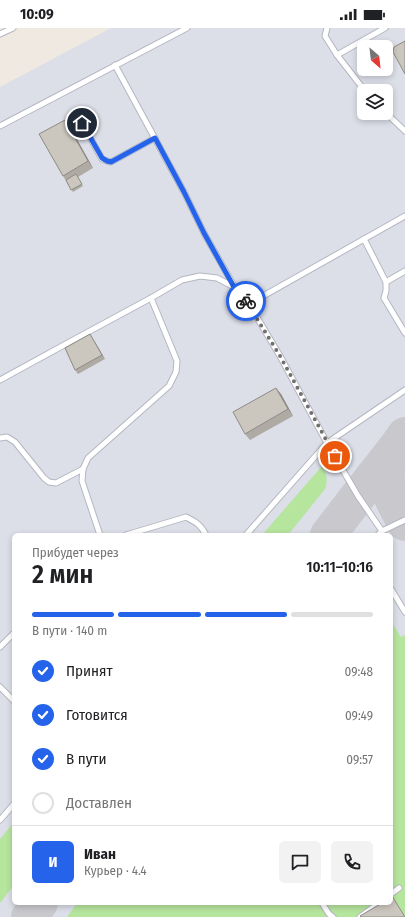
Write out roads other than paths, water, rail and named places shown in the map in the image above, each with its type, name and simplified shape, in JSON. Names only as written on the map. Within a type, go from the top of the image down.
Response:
[{"type":"lane","points":[[0,34],[13,28]]},
{"type":"lane","points":[[0,126],[187,28]]},
{"type":"lane","points":[[327,28],[325,36],[337,55],[360,84]]},
{"type":"lane","points":[[337,55],[385,28]]},
{"type":"lane","points":[[115,65],[234,287],[249,304],[280,356],[327,443],[380,533],[405,520]]},
{"type":"lane","points":[[393,120],[405,131]]},
{"type":"lane","points":[[82,123],[102,158],[111,162],[155,138]]},
{"type":"lane","points":[[249,304],[405,216]]},
{"type":"lane","points":[[364,240],[386,282],[384,298],[405,333]]},
{"type":"lane","points":[[386,282],[405,272]]},
{"type":"lane","points":[[0,380],[182,280],[200,276],[217,278],[234,287]]},
{"type":"lane","points":[[99,533],[82,481],[83,469],[88,458],[169,386],[176,372],[177,361],[151,298]]},
{"type":"lane","points":[[248,533],[327,443],[405,390]]},
{"type":"lane","points":[[0,438],[7,437],[15,442],[44,478],[49,482],[56,483],[83,469]]},
{"type":"lane","points":[[133,533],[186,517],[195,521],[205,533]]},
{"type":"lane","points":[[393,592],[405,612]]},
{"type":"lane","points":[[0,647],[12,635]]},
{"type":"lane","points":[[0,687],[12,699]]},
{"type":"lane","points":[[0,820],[12,806]]},
{"type":"lane","points":[[393,892],[399,888]]},
{"type":"lane","points":[[323,905],[328,914],[333,917]]},
{"type":"lane","points":[[360,917],[376,905]]}]
